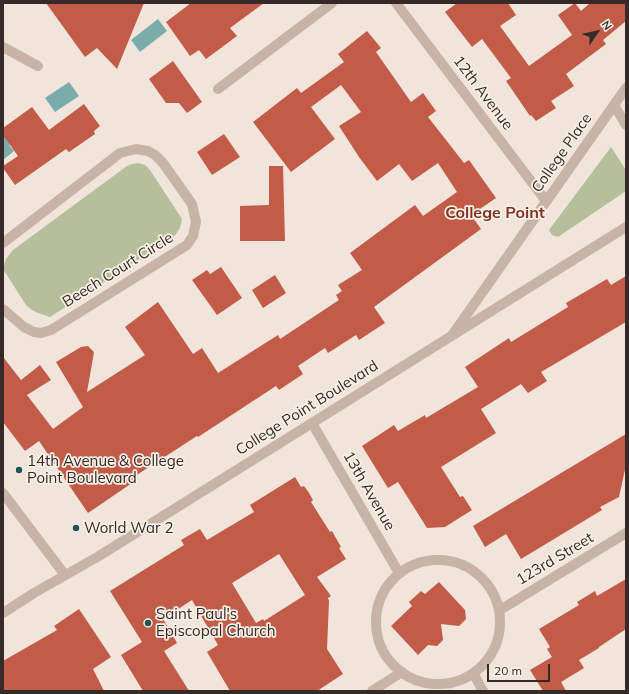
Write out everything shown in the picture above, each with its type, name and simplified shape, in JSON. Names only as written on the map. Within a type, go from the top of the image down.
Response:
[{"type":"street","points":[[218,89],[332,3]]},
{"type":"street","name":"12th Avenue","points":[[396,3],[546,201]]},
{"type":"street","points":[[3,47],[38,66]]},
{"type":"street","name":"College Place","points":[[453,334],[626,88]]},
{"type":"street","points":[[614,105],[626,125]]},
{"type":"street","name":"Beech Court Circle","points":[[3,243],[120,154],[136,149],[148,151],[156,155],[163,163],[192,204],[196,222],[193,236],[187,245],[51,330],[42,333],[34,332],[24,327],[3,309]]},
{"type":"street","name":"College Point Boulevard","points":[[3,613],[99,556],[626,227]]},
{"type":"street","name":"13th Avenue","points":[[312,424],[399,574]]},
{"type":"street","points":[[3,493],[65,575]]},
{"type":"street","name":"123rd Street","points":[[500,610],[626,533]]},
{"type":"street","points":[[428,560],[447,560],[460,563],[468,567],[484,579],[492,591],[500,610],[501,623],[497,643],[486,662],[464,679],[448,684],[433,685],[412,679],[395,668],[383,651],[377,636],[375,619],[377,607],[384,591],[399,574],[412,565],[428,560]]},
{"type":"street","points":[[372,691],[402,672]]},
{"type":"street","points":[[473,673],[483,691]]},
{"type":"green space","points":[[611,147],[626,170],[626,191],[558,237],[552,235],[549,230]]},
{"type":"green space","points":[[138,163],[145,165],[150,170],[182,219],[180,228],[176,234],[50,317],[32,310],[26,305],[3,269],[6,259],[13,250],[127,166]]},
{"type":"water","points":[[158,19],[167,31],[140,52],[131,40]]},
{"type":"water","points":[[69,82],[79,96],[55,112],[45,98]]},
{"type":"water","points":[[3,134],[14,141],[9,145],[14,151],[3,160]]},
{"type":"building","points":[[46,3],[144,3],[117,69],[97,48],[85,57]]},
{"type":"building","points":[[191,3],[264,3],[230,28],[237,36],[206,59],[199,50],[190,56],[166,22]]},
{"type":"building","points":[[457,3],[508,3],[516,15],[500,26],[529,66],[572,35],[558,15],[575,3],[581,11],[590,3],[626,3],[626,21],[603,40],[606,44],[566,74],[574,86],[551,101],[556,108],[536,121],[531,115],[530,116],[506,81],[511,78],[482,39],[472,47],[445,12]]},
{"type":"building","points":[[367,31],[381,48],[376,52],[411,102],[423,93],[436,111],[428,117],[464,163],[469,160],[496,198],[471,215],[481,229],[374,307],[385,323],[359,340],[356,335],[328,353],[325,348],[298,366],[303,374],[279,390],[276,386],[132,478],[135,481],[88,513],[39,441],[25,451],[3,422],[3,357],[21,380],[40,365],[51,380],[27,395],[53,429],[83,407],[56,362],[81,347],[88,346],[94,352],[87,392],[145,355],[125,327],[158,302],[193,354],[202,348],[218,373],[278,335],[280,339],[339,300],[336,295],[342,291],[338,285],[362,270],[350,253],[415,205],[423,216],[457,192],[438,163],[412,181],[399,164],[377,181],[339,126],[361,112],[341,85],[311,107],[335,139],[291,172],[253,122],[297,88],[301,93],[344,62],[338,54]]},
{"type":"building","points":[[173,61],[202,102],[187,113],[179,103],[166,103],[149,79]]},
{"type":"building","points":[[84,104],[100,126],[94,131],[95,134],[69,152],[66,149],[15,185],[3,166],[18,156],[3,135],[3,128],[32,107],[49,130]]},
{"type":"building","points":[[224,134],[240,157],[212,175],[197,152]]},
{"type":"building","points":[[269,166],[283,166],[285,241],[240,241],[240,206],[269,205]]},
{"type":"building","points":[[221,267],[242,298],[217,315],[192,280],[207,270],[210,274]]},
{"type":"building","points":[[275,275],[286,293],[263,308],[252,290]]},
{"type":"building","points":[[626,276],[626,322],[541,372],[547,381],[528,393],[521,384],[481,409],[496,433],[441,467],[460,497],[463,496],[472,510],[445,527],[427,528],[398,482],[388,488],[362,446],[394,425],[398,431],[425,415],[426,418],[478,387],[465,367],[509,338],[511,342],[568,307],[566,303],[607,279],[611,285]]},
{"type":"building","points":[[626,434],[626,465],[619,497],[600,507],[602,510],[521,559],[506,534],[485,547],[473,526]]},
{"type":"building","points":[[295,477],[301,487],[304,486],[309,493],[313,500],[311,502],[330,532],[332,531],[341,547],[339,548],[346,559],[317,577],[331,596],[328,598],[327,649],[343,674],[317,691],[230,691],[207,652],[218,645],[192,600],[163,619],[177,643],[164,651],[189,691],[143,691],[121,655],[142,642],[110,591],[184,545],[181,540],[200,529],[207,540],[254,512],[250,505]],"holes":[[[279,554],[305,595],[264,621],[263,619],[256,623],[232,583]]]},
{"type":"building","points":[[626,579],[626,629],[579,660],[584,668],[561,682],[566,691],[543,691],[530,670],[552,657],[547,649],[550,647],[539,629],[579,605],[577,602],[595,591],[597,596]]},
{"type":"building","points":[[439,582],[465,610],[466,619],[459,626],[441,624],[443,640],[437,646],[428,645],[418,655],[391,626],[412,606],[409,602],[421,591],[425,594]]},
{"type":"building","points":[[79,609],[111,657],[93,669],[104,691],[3,691],[3,661],[57,630],[54,626]]},
{"type":"place","name":"14th Avenue & College Point Boulevard","points":[[19,470]]},
{"type":"place","name":"World War 2","points":[[76,528]]},
{"type":"place","name":"Saint Paul's Episcopal Church","points":[[148,623]]},
{"type":"district","name":"College Point","points":[[495,213]]}]
